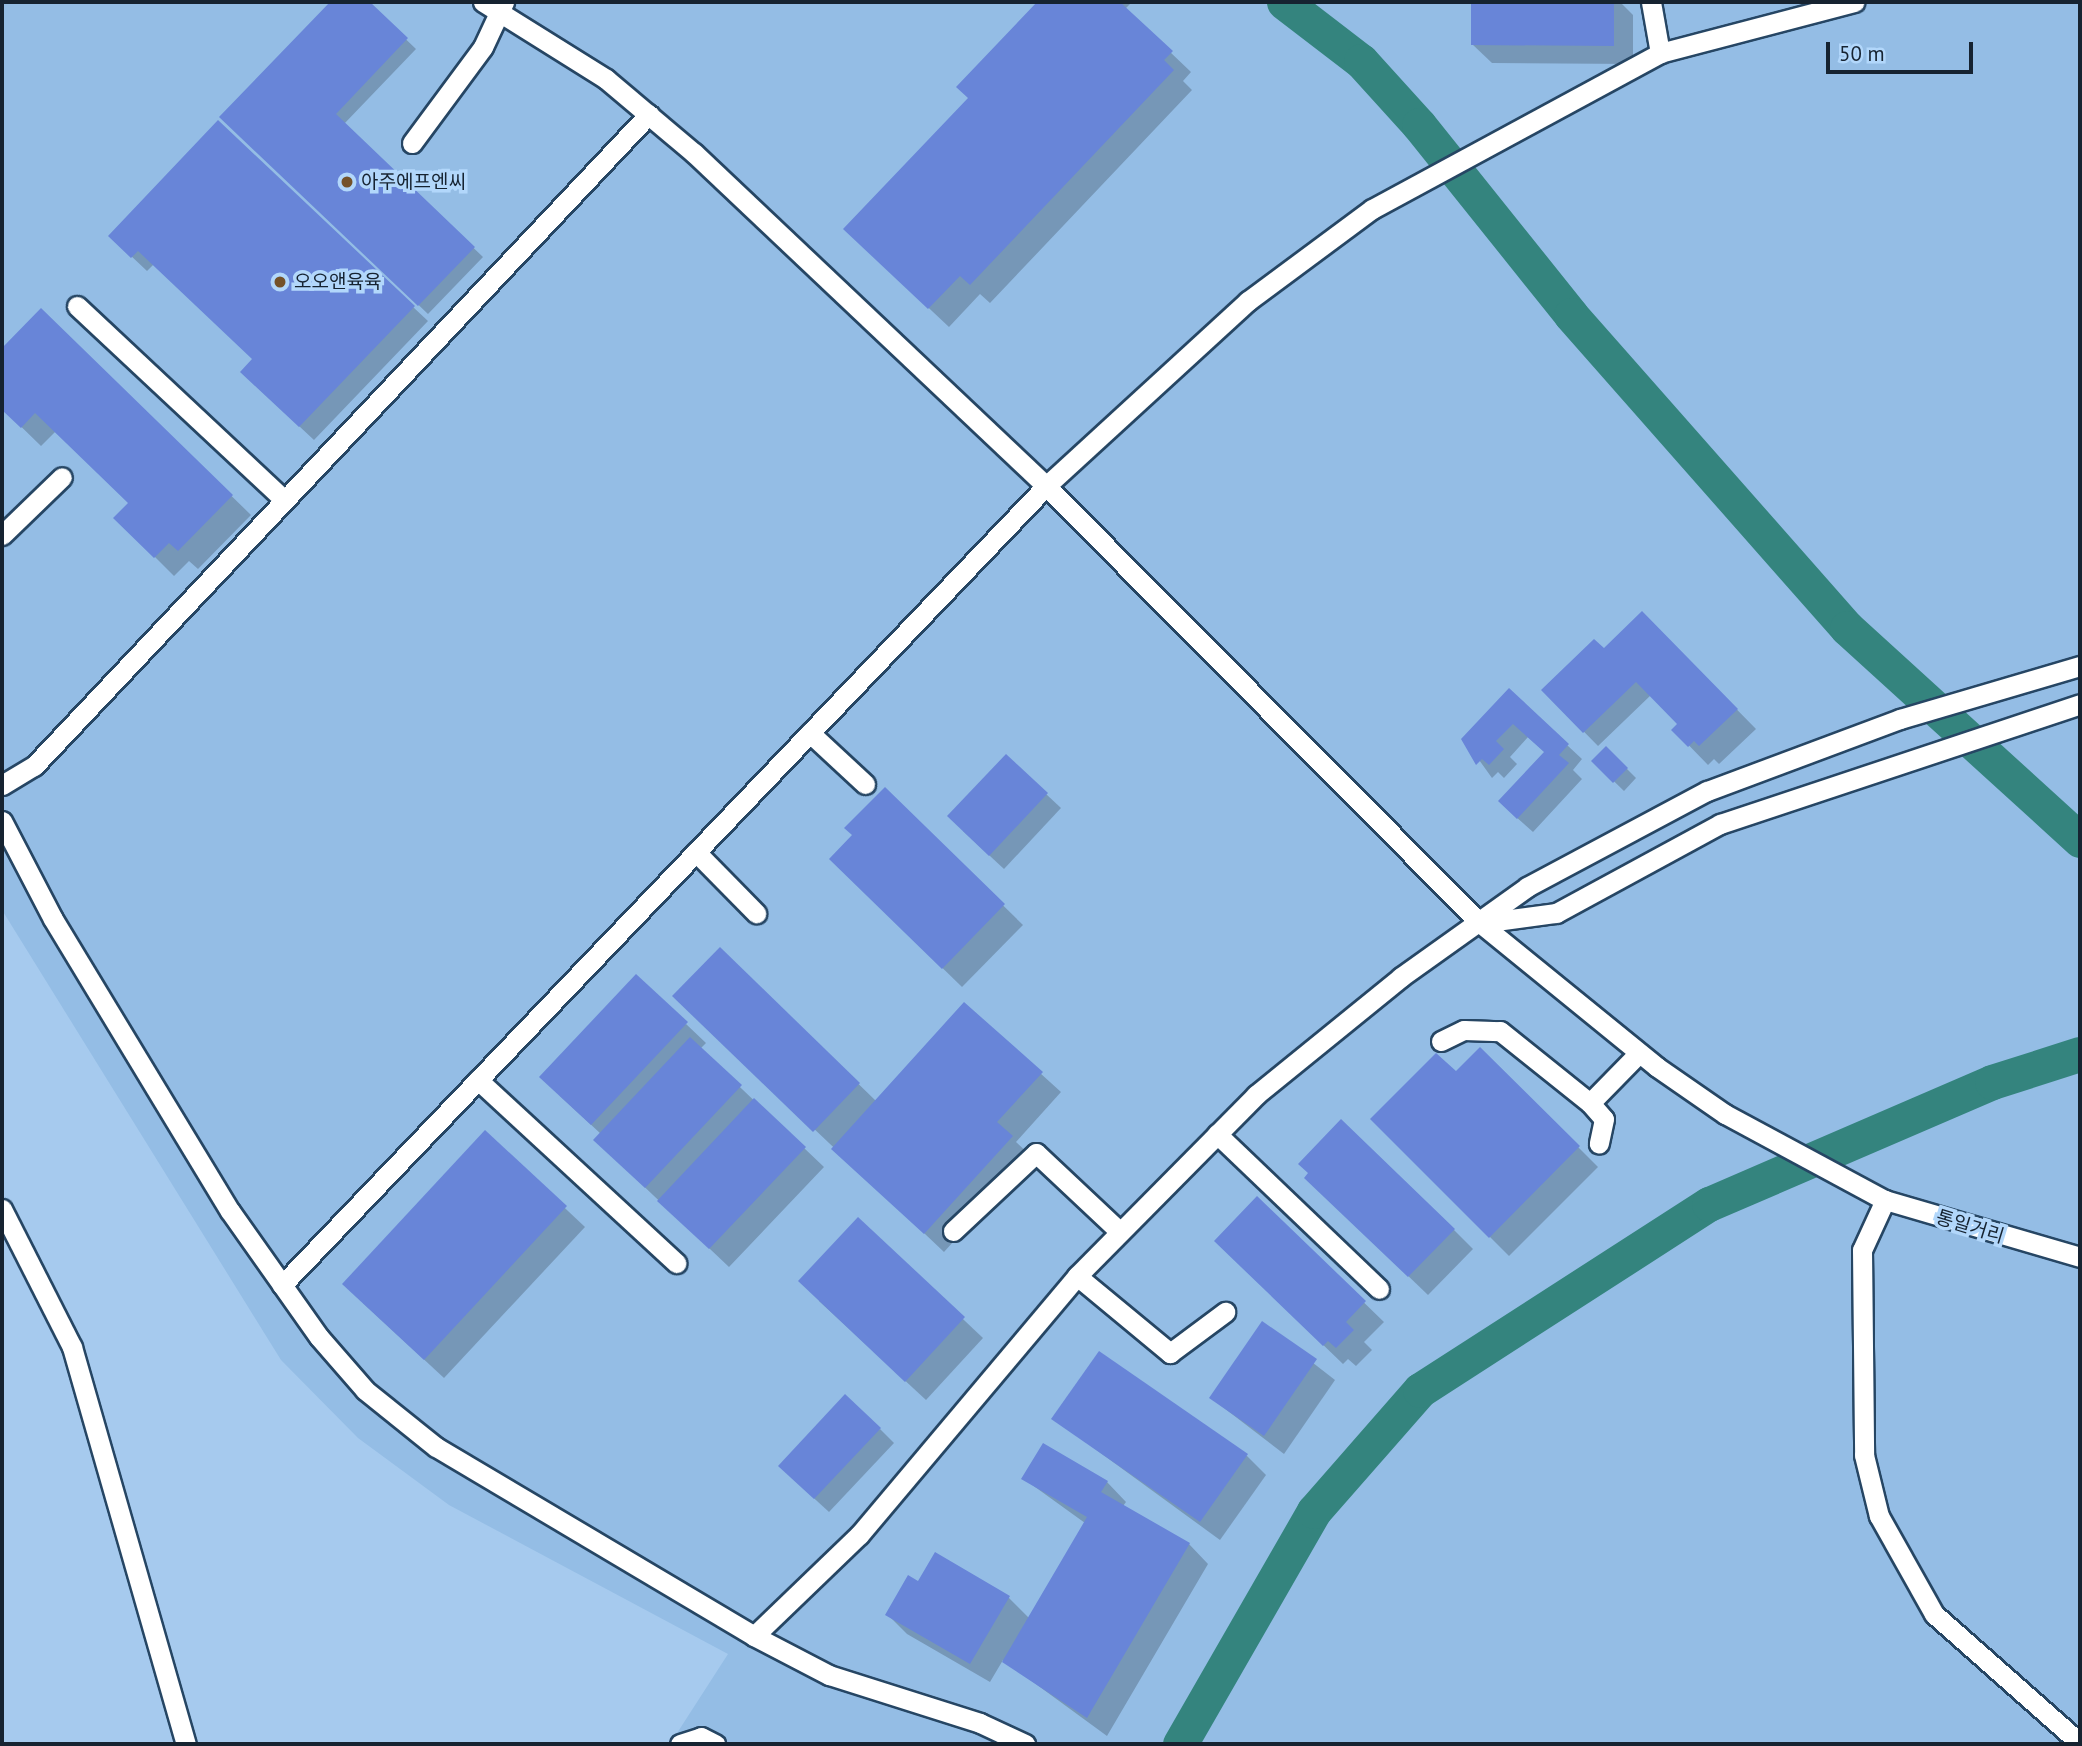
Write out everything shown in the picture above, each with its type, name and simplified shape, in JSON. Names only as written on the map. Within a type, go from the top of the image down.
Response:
[{"type":"street","points":[[1651,2],[1660,53]]},
{"type":"street","points":[[282,1285],[1046,486],[1248,301],[1372,209],[1485,144],[1660,53],[1854,2]]},
{"type":"street","points":[[412,143],[483,47],[496,5]]},
{"type":"street","name":"통일거리","points":[[496,5],[649,114],[1046,486],[1480,923],[1639,1053],[1725,1114],[1885,1200],[2080,1257]]},
{"type":"street","points":[[2,785],[34,766],[649,114]]},
{"type":"street","points":[[76,306],[283,499]]},
{"type":"street","points":[[2,535],[62,477]]},
{"type":"street","points":[[754,1636],[859,1535],[1077,1276],[1217,1134],[1381,994],[1527,887],[1707,791],[1900,719],[1993,688],[2080,666]]},
{"type":"street","points":[[1480,923],[1556,913],[1720,824],[1942,745],[2080,704]]},
{"type":"street","points":[[810,733],[864,784]]},
{"type":"street","points":[[2,821],[67,943],[282,1285],[365,1390],[436,1447],[754,1636],[829,1675],[980,1723],[1025,1744]]},
{"type":"street","points":[[696,852],[756,913]]},
{"type":"street","points":[[1440,1041],[1464,1030],[1500,1031],[1590,1102],[1604,1119],[1600,1143]]},
{"type":"street","points":[[1590,1102],[1639,1053]]},
{"type":"street","points":[[478,1080],[676,1263]]},
{"type":"street","points":[[1217,1134],[1379,1289]]},
{"type":"street","points":[[953,1231],[1036,1153],[1121,1232]]},
{"type":"street","points":[[1885,1200],[1862,1250],[1864,1455],[1879,1516],[1934,1614],[2080,1743]]},
{"type":"street","points":[[2,1209],[72,1348],[186,1744]]},
{"type":"street","points":[[1077,1276],[1170,1353],[1225,1312]]},
{"type":"street","points":[[680,1744],[701,1737],[715,1744]]},
{"type":"shaded area","points":[[2,2],[2080,2],[2080,1744],[670,1744],[728,1654],[449,1505],[358,1438],[281,1360],[2,910]]},
{"type":"building","name":"아주에프엔씨","points":[[330,2],[370,2],[408,38],[336,114],[475,247],[418,306],[219,117]]},
{"type":"building","points":[[1037,2],[1120,2],[1173,51],[1164,60],[1174,70],[970,285],[960,276],[928,309],[843,229],[968,98],[956,87]]},
{"type":"building","points":[[1471,2],[1614,2],[1614,46],[1471,45]]},
{"type":"building","name":"오오앤육육","points":[[218,120],[415,306],[299,427],[240,372],[252,359],[138,251],[131,258],[108,236]]},
{"type":"building","points":[[41,308],[233,495],[178,551],[169,543],[154,558],[113,518],[128,503],[35,413],[21,428],[2,410],[2,348]]},
{"type":"building","points":[[1642,611],[1738,709],[1699,746],[1694,741],[1688,747],[1671,730],[1677,724],[1636,682],[1583,733],[1541,690],[1594,639],[1604,648]]},
{"type":"building","points":[[1509,688],[1569,744],[1559,755],[1569,763],[1517,819],[1498,801],[1544,752],[1513,724],[1496,741],[1504,749],[1489,765],[1482,759],[1476,765],[1461,739]]},
{"type":"building","points":[[1606,746],[1628,768],[1613,783],[1591,761]]},
{"type":"building","points":[[1006,754],[1048,793],[989,856],[947,816]]},
{"type":"building","points":[[885,787],[1005,904],[942,969],[829,859],[852,835],[844,828]]},
{"type":"building","points":[[720,947],[860,1083],[813,1132],[672,996]]},
{"type":"building","points":[[636,974],[688,1022],[591,1125],[539,1077]]},
{"type":"building","points":[[964,1002],[1043,1072],[997,1122],[1013,1136],[924,1234],[831,1149]]},
{"type":"building","points":[[690,1037],[742,1085],[645,1188],[593,1140]]},
{"type":"building","points":[[1480,1047],[1580,1146],[1489,1238],[1370,1119],[1436,1053],[1456,1071]]},
{"type":"building","points":[[754,1098],[806,1147],[709,1249],[657,1201]]},
{"type":"building","points":[[1341,1119],[1455,1229],[1408,1277],[1304,1178],[1308,1173],[1298,1164]]},
{"type":"building","points":[[485,1130],[567,1206],[424,1360],[342,1284]]},
{"type":"building","points":[[1257,1196],[1366,1301],[1346,1322],[1354,1330],[1336,1348],[1328,1341],[1323,1346],[1214,1241]]},
{"type":"building","points":[[858,1217],[965,1317],[905,1382],[798,1281]]},
{"type":"building","points":[[1262,1321],[1317,1359],[1264,1436],[1209,1398]]},
{"type":"building","points":[[1099,1351],[1248,1454],[1200,1522],[1051,1419]]},
{"type":"building","points":[[845,1394],[881,1428],[814,1499],[778,1466]]},
{"type":"building","points":[[1043,1443],[1108,1481],[1101,1492],[1190,1543],[1087,1718],[1002,1662],[1087,1517],[1021,1479]]},
{"type":"building","points":[[935,1552],[1010,1596],[970,1664],[885,1615],[908,1575],[918,1581]]},
{"type":"waterway","points":[[1284,2],[1361,61],[1419,125],[1571,315],[1847,628],[2080,840]]},
{"type":"waterway","points":[[1180,1744],[1314,1511],[1420,1390],[1709,1204],[1992,1082],[2080,1054]]},
{"type":"place","name":"아주에프엔씨","points":[[347,182]]},
{"type":"place","name":"오오앤육육","points":[[280,282]]}]
